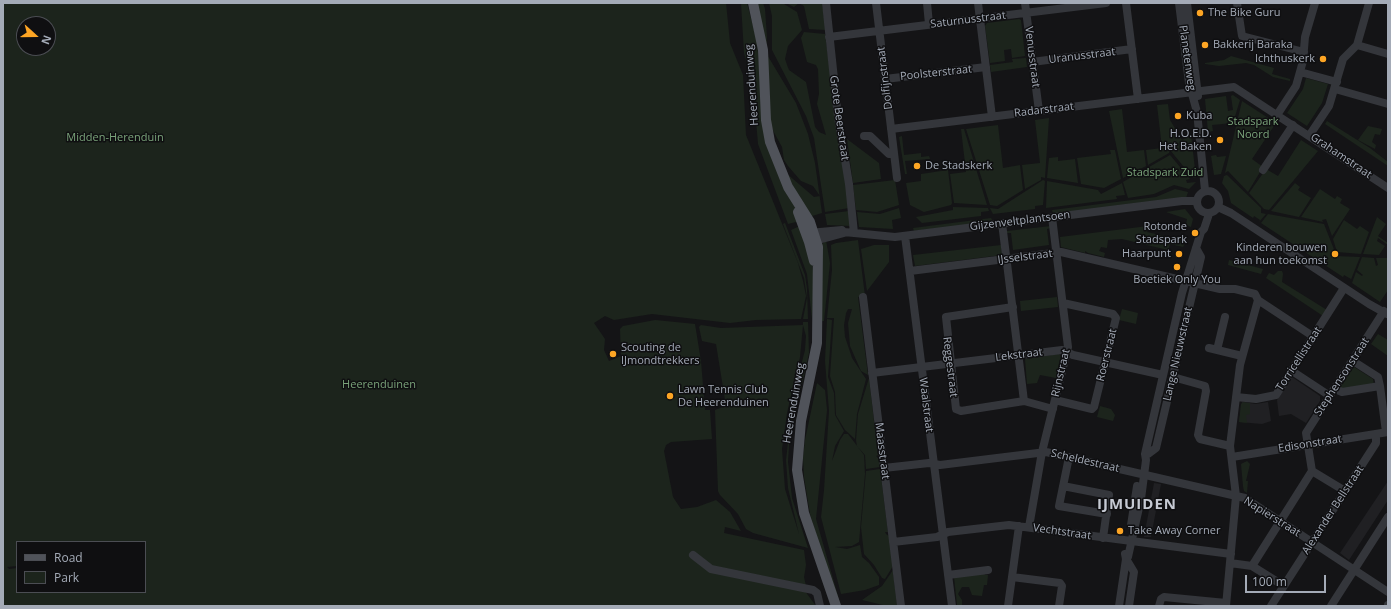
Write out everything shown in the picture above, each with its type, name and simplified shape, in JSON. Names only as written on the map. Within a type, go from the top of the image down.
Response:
[{"type":"main road","name":"Heerenduinweg","points":[[753,3],[763,50],[768,134],[788,187],[806,214],[818,254],[817,343],[801,421],[797,470],[801,502],[836,606]]},
{"type":"main road","name":"Heerenduinweg","points":[[826,578],[831,606]]},
{"type":"street","name":"Grote Beerstraat","points":[[826,3],[838,116],[849,184],[854,233]]},
{"type":"street","name":"Dolfijnstraat","points":[[876,3],[897,178]]},
{"type":"street","points":[[927,3],[929,24]]},
{"type":"street","points":[[978,3],[992,117]]},
{"type":"street","name":"Venusstraat","points":[[1025,3],[1039,111]]},
{"type":"street","name":"Saturnusstraat","points":[[829,37],[1026,13],[1077,5],[1106,3]]},
{"type":"street","points":[[1126,3],[1138,99]]},
{"type":"street","name":"Planetenweg","points":[[1179,3],[1197,112],[1203,174],[1208,190]]},
{"type":"street","name":"Planetenweg","points":[[1187,3],[1194,92]]},
{"type":"street","points":[[1237,3],[1242,36],[1304,52]]},
{"type":"street","points":[[1277,114],[1296,86],[1304,52],[1305,37],[1315,3]]},
{"type":"street","points":[[1310,136],[1329,106],[1343,59],[1357,44],[1369,3]]},
{"type":"street","points":[[1357,44],[1388,54]]},
{"type":"street","name":"Uranusstraat","points":[[1032,62],[1132,49]]},
{"type":"street","name":"Poolsterstraat","points":[[885,78],[986,68]]},
{"type":"street","points":[[1300,72],[1388,104]]},
{"type":"street","name":"Grahamstraat","points":[[1194,92],[1234,87],[1388,188]]},
{"type":"street","name":"Radarstraat","points":[[891,129],[1194,92]]},
{"type":"street","points":[[1264,170],[1293,125]]},
{"type":"street","points":[[864,136],[870,136],[890,154],[894,153]]},
{"type":"street","points":[[1208,190],[1218,196],[1218,207],[1206,213],[1196,201],[1199,195],[1208,190]]},
{"type":"street","name":"Gijzenveltplantsoen","points":[[812,237],[842,235],[844,232],[884,237],[905,236],[1002,223],[1196,201]]},
{"type":"street","points":[[1218,207],[1231,213],[1385,315]]},
{"type":"street","name":"Lange Nieuwstraat","points":[[1119,606],[1126,560],[1125,556],[1141,499],[1142,474],[1145,455],[1186,281],[1201,232],[1200,228],[1206,213]]},
{"type":"street","name":"Rijnstraat","points":[[1029,527],[1042,452],[1068,347],[1052,217]]},
{"type":"street","points":[[1002,223],[1024,401]]},
{"type":"street","name":"Waalstraat","points":[[905,236],[952,606]]},
{"type":"street","name":"Lange Nieuwstraat","points":[[1145,455],[1156,448],[1201,257],[1196,248]]},
{"type":"street","name":"IJsselstraat","points":[[910,271],[1061,252],[1220,289],[1235,289],[1255,294],[1258,300]]},
{"type":"street","name":"Torricellistraat","points":[[1236,397],[1256,399],[1273,396],[1292,371],[1344,288]]},
{"type":"street","name":"Maasstraat","points":[[863,297],[901,606]]},
{"type":"street","points":[[1159,606],[1161,599],[1164,597],[1226,604],[1236,496],[1230,446],[1242,356],[1258,300],[1314,337]]},
{"type":"street","name":"Roerstraat","points":[[1055,400],[1092,409],[1094,407],[1115,316],[1063,303]]},
{"type":"street","name":"Reggestraat","points":[[1013,308],[946,317],[956,407],[958,410],[1024,401],[1053,409]]},
{"type":"street","name":"Stephensonstraat","points":[[1312,471],[1306,433],[1385,315]]},
{"type":"street","points":[[1225,317],[1213,349],[1242,356]]},
{"type":"street","name":"Lekstraat","points":[[872,373],[1062,350],[1105,362],[1163,375]]},
{"type":"street","points":[[1353,361],[1378,377],[1387,432]]},
{"type":"street","points":[[1292,371],[1330,396]]},
{"type":"street","points":[[1173,377],[1205,386],[1207,388],[1198,432],[1199,437],[1230,446]]},
{"type":"street","points":[[1335,389],[1342,392],[1380,386]]},
{"type":"street","name":"Edisonstraat","points":[[1232,456],[1387,432]]},
{"type":"street","name":"Alexander Bellstraat","points":[[1271,606],[1376,443],[1376,434]]},
{"type":"street","name":"Scheldestraat","points":[[884,468],[1042,452],[1236,496]]},
{"type":"street","points":[[1068,457],[1059,506],[1107,514]]},
{"type":"street","points":[[1252,566],[1312,471],[1345,492]]},
{"type":"street","points":[[1063,486],[1107,494],[1109,497],[1103,538]]},
{"type":"street","name":"Napierstraat","points":[[1236,496],[1246,498],[1388,592]]},
{"type":"street","points":[[1331,606],[1388,517]]},
{"type":"street","name":"Vechtstraat","points":[[893,542],[942,535],[948,532],[1009,524],[1103,538],[1231,554]]},
{"type":"street","points":[[1008,606],[1019,526]]},
{"type":"street","points":[[694,555],[711,569],[813,590],[817,593],[820,606]]},
{"type":"street","name":"Lange Nieuwstraat","points":[[1126,560],[1134,572],[1129,606]]},
{"type":"street","points":[[1230,564],[1252,566],[1284,586]]},
{"type":"street","points":[[948,574],[988,570]]},
{"type":"street","points":[[1012,577],[1060,584],[1062,586],[1059,606]]},
{"type":"shaded area","points":[[1292,377],[1320,396],[1320,401],[1306,423],[1291,414],[1279,416],[1277,400]]},
{"type":"shaded area","points":[[1242,402],[1256,404],[1268,402],[1271,421],[1262,424],[1239,422]]},
{"type":"shaded area","points":[[1388,481],[1388,500],[1349,560],[1340,553]]},
{"type":"shaded area","points":[[1154,483],[1161,484],[1151,537],[1144,537]]},
{"type":"green space","name":"Heerenduinen","points":[[3,3],[726,3],[730,43],[743,75],[746,135],[798,263],[806,296],[801,319],[756,320],[730,323],[652,314],[614,320],[605,316],[594,323],[605,339],[604,350],[609,361],[621,356],[620,329],[623,326],[655,320],[695,324],[701,361],[705,410],[710,410],[712,439],[671,442],[666,445],[664,451],[673,497],[681,509],[697,507],[716,500],[730,512],[741,531],[725,527],[724,533],[804,550],[806,565],[804,577],[806,586],[802,587],[816,606],[3,606]]},
{"type":"green space","points":[[741,3],[747,3],[757,41],[764,121],[800,221],[788,224],[758,144],[753,85],[744,53]]},
{"type":"green space","points":[[756,3],[763,3],[765,9],[767,37],[766,53],[796,103],[808,134],[815,163],[820,195],[813,186],[801,181],[788,166],[784,160],[782,147],[771,127]]},
{"type":"green space","points":[[769,3],[784,4],[797,12],[802,30],[788,46],[785,59],[789,70],[806,82],[815,127],[819,132],[826,135],[817,104],[819,94],[818,69],[816,65],[807,62],[801,38],[804,32],[825,34],[849,208],[825,212],[814,138],[806,116],[772,50],[772,16]]},
{"type":"green space","points":[[786,3],[799,3],[794,7]]},
{"type":"green space","points":[[799,3],[822,3],[826,30],[809,29],[804,6]]},
{"type":"green space","points":[[1021,20],[1025,56],[1012,58],[1011,49],[1004,50],[1005,61],[990,63],[985,26],[987,23]]},
{"type":"green space","points":[[1231,56],[1274,68],[1272,74],[1290,79],[1290,81],[1273,77],[1254,65],[1246,63],[1219,66],[1205,64],[1224,60]]},
{"type":"green space","points":[[1026,58],[1027,67],[991,72],[990,65],[1013,62],[1012,59]]},
{"type":"green space","points":[[1306,78],[1328,84],[1322,103],[1307,126],[1287,113],[1303,89]]},
{"type":"green space","points":[[1233,95],[1240,100],[1233,123],[1212,125],[1213,131],[1208,132],[1205,99],[1226,96],[1228,111],[1233,110],[1231,96]]},
{"type":"green space","name":"Stadspark Noord","points":[[1242,101],[1276,123],[1252,159],[1263,167],[1248,192],[1228,171],[1225,173]]},
{"type":"green space","name":"Stadspark Zuid","points":[[1168,104],[1170,120],[1182,140],[1191,134],[1196,178],[1193,178],[1170,150],[1169,153],[1148,165],[1146,150],[1162,148],[1157,105]]},
{"type":"green space","name":"Stadspark Zuid","points":[[1122,109],[1127,152],[1144,150],[1146,166],[1123,178],[1109,111]]},
{"type":"green space","points":[[1049,118],[1045,178],[1041,177],[1041,180],[1025,189],[1022,165],[1040,163],[1035,120]]},
{"type":"green space","points":[[1327,121],[1370,148],[1388,162],[1388,166],[1325,124]]},
{"type":"green space","points":[[998,125],[1003,168],[1020,165],[1023,190],[997,206],[990,205],[966,129]]},
{"type":"green space","points":[[1368,126],[1382,129],[1380,135],[1375,134],[1372,142],[1376,145],[1375,149],[1358,140]]},
{"type":"green space","points":[[961,129],[964,129],[987,205],[954,203],[950,174],[966,172]]},
{"type":"green space","points":[[902,136],[904,155],[921,153],[921,157],[929,156],[930,159],[905,161],[907,174],[905,174],[899,137]]},
{"type":"green space","points":[[847,139],[879,163],[881,179],[853,183]]},
{"type":"green space","name":"Stadspark Noord","points":[[1301,140],[1318,151],[1269,210],[1264,209],[1249,193],[1266,169],[1278,176]]},
{"type":"green space","name":"Stadspark Zuid","points":[[1110,150],[1115,150],[1121,179],[1104,188],[1081,184],[1077,158],[1111,154]]},
{"type":"green space","name":"Stadspark Zuid","points":[[1170,155],[1190,179],[1186,180],[1187,183],[1196,182],[1189,189],[1174,185],[1154,194],[1128,198],[1123,182]]},
{"type":"green space","name":"Stadspark Noord","points":[[1216,155],[1217,157],[1226,156],[1221,174],[1214,175],[1211,156]]},
{"type":"green space","points":[[1058,157],[1058,161],[1075,159],[1078,183],[1047,178],[1049,158]]},
{"type":"green space","points":[[948,170],[951,205],[924,212],[910,205],[906,183],[921,181],[921,174]]},
{"type":"green space","points":[[786,173],[814,197],[820,196],[822,213],[809,217]]},
{"type":"green space","points":[[1227,175],[1261,208],[1261,213],[1266,214],[1259,222],[1260,220],[1254,216],[1253,218],[1231,203],[1228,191],[1222,183],[1224,176]]},
{"type":"green space","points":[[895,180],[899,205],[877,212],[856,210],[853,185]]},
{"type":"green space","points":[[1043,180],[1045,181],[1043,205],[1035,206],[1035,209],[993,214],[990,208],[998,209]]},
{"type":"green space","name":"Stadspark Zuid","points":[[1047,181],[1098,190],[1101,194],[1122,183],[1125,195],[1116,196],[1117,199],[1046,208]]},
{"type":"green space","points":[[1295,183],[1300,187],[1298,190],[1311,198],[1299,217],[1271,211]]},
{"type":"green space","points":[[1175,189],[1188,192],[1186,198],[1053,214],[1052,210],[1156,197]]},
{"type":"green space","points":[[1320,189],[1335,199],[1337,196],[1342,199],[1340,203],[1350,209],[1332,236],[1326,219],[1322,220],[1323,222],[1301,217]]},
{"type":"green space","points":[[953,207],[988,208],[989,211],[981,212],[981,216],[922,223],[916,217],[953,210]]},
{"type":"green space","points":[[899,208],[901,218],[892,220],[893,229],[859,227],[857,212],[880,214]]},
{"type":"green space","points":[[1185,209],[1193,219],[1191,227],[1186,225],[1187,219],[1166,212]]},
{"type":"green space","points":[[849,211],[851,226],[827,225],[825,214]]},
{"type":"green space","points":[[1268,214],[1324,224],[1335,252],[1334,256],[1360,257],[1350,282],[1351,279],[1344,275],[1343,277],[1261,223]]},
{"type":"green space","points":[[1377,217],[1386,224],[1378,236],[1388,243],[1388,245],[1378,238],[1377,241],[1385,246],[1379,255],[1363,254]]},
{"type":"green space","points":[[991,218],[993,222],[914,231],[913,228]]},
{"type":"green space","points":[[1344,220],[1357,229],[1360,226],[1369,232],[1361,254],[1337,252],[1333,239]]},
{"type":"green space","points":[[785,223],[805,275],[807,289],[808,319],[803,319],[807,298],[804,278],[783,224]]},
{"type":"green space","points":[[802,225],[812,262],[814,279],[812,319],[807,274],[791,230]]},
{"type":"green space","points":[[1051,226],[1051,228],[1047,229],[1049,245],[1013,250],[1011,233],[1007,233],[1007,231]]},
{"type":"green space","points":[[1148,226],[1147,232],[1186,241],[1183,247],[1170,244],[1168,250],[1122,239],[1108,240],[1107,248],[1101,247],[1099,251],[1105,253],[1104,257],[1085,251],[1085,253],[1061,247],[1060,237]]},
{"type":"green space","points":[[826,240],[830,263],[824,321],[821,321],[822,244]]},
{"type":"green space","points":[[858,240],[865,296],[858,297],[868,375],[861,371],[850,346],[848,323],[852,309],[848,309],[846,313],[844,325],[845,337],[852,358],[866,379],[857,414],[855,439],[845,430],[836,415],[835,392],[830,376],[834,318],[827,318],[832,270],[831,245]]},
{"type":"green space","points":[[874,245],[889,245],[889,262],[867,291],[861,249]]},
{"type":"green space","points":[[1001,245],[1002,255],[915,266],[913,255]]},
{"type":"green space","points":[[1362,257],[1374,258],[1376,266],[1378,265],[1376,258],[1388,258],[1388,290],[1380,302],[1352,283],[1356,272],[1362,276],[1363,275],[1357,270]]},
{"type":"green space","points":[[1229,260],[1263,269],[1261,274],[1228,265]]},
{"type":"green space","points":[[1278,271],[1282,271],[1282,282],[1327,310],[1323,316],[1266,278],[1269,273],[1274,275]]},
{"type":"green space","points":[[1057,297],[1058,307],[1021,311],[1020,301]]},
{"type":"green space","points":[[1122,309],[1138,313],[1136,324],[1119,320]]},
{"type":"green space","points":[[827,319],[832,320],[828,377],[834,393],[835,415],[844,431],[835,446],[832,461],[840,440],[844,434],[848,434],[864,455],[865,474],[859,542],[852,546],[835,547],[847,549],[860,545],[862,557],[869,563],[879,577],[879,585],[865,590],[841,594],[821,517],[829,411],[825,361]]},
{"type":"green space","points":[[803,322],[808,322],[809,353],[798,402],[790,428],[788,462],[792,498],[808,548],[753,533],[746,529],[738,514],[718,491],[715,410],[726,406],[716,344],[702,341],[699,327],[701,325],[721,328],[803,325]],"holes":[[[803,325],[806,336],[805,350],[791,405],[786,460],[788,488],[799,534],[785,489],[782,449],[787,413],[800,357]]]},
{"type":"green space","points":[[1378,334],[1388,340],[1388,356],[1371,344]]},
{"type":"green space","points":[[1059,354],[1061,356],[1056,378],[1040,375],[1037,383],[1027,384],[1025,359]]},
{"type":"green space","points":[[1354,367],[1373,379],[1374,385],[1342,390],[1340,387]]},
{"type":"green space","points":[[869,378],[878,455],[876,456],[879,459],[880,467],[866,469],[865,455],[857,446],[856,440],[858,414]]},
{"type":"green space","points":[[817,383],[825,390],[827,410],[816,519],[840,603],[837,605],[810,514],[804,477],[803,458],[805,440]]},
{"type":"green space","points":[[1243,402],[1250,403],[1250,414],[1246,415],[1247,423],[1239,422],[1241,404]]},
{"type":"green space","points":[[1100,406],[1111,409],[1115,415],[1113,421],[1097,417]]},
{"type":"green space","points":[[1247,461],[1250,464],[1246,481],[1248,481],[1247,493],[1244,491],[1241,464]]},
{"type":"green space","points":[[880,469],[888,532],[885,532],[889,536],[893,566],[885,579],[882,578],[874,565],[864,554],[861,527],[866,471]]},
{"type":"green space","points":[[893,570],[897,606],[887,606],[862,600],[882,586]]},
{"type":"green space","points":[[984,573],[985,575],[988,575],[987,585],[984,585],[982,596],[972,595],[969,587],[962,587],[958,594],[962,600],[962,605],[957,605],[954,577]]},
{"type":"place","name":"The Bike Guru","points":[[1200,13]]},
{"type":"place","name":"Bakkerij Baraka","points":[[1205,45]]},
{"type":"place","name":"Ichthuskerk","points":[[1323,59]]},
{"type":"place","name":"Kuba","points":[[1178,116]]},
{"type":"place","name":"H.O.E.D. Het Baken","points":[[1220,140]]},
{"type":"place","name":"De Stadskerk","points":[[917,166]]},
{"type":"place","name":"Rotonde Stadspark","points":[[1195,233]]},
{"type":"place","name":"Haarpunt","points":[[1179,254]]},
{"type":"place","name":"Kinderen bouwen aan hun toekomst","points":[[1335,254]]},
{"type":"place","name":"Boetiek Only You","points":[[1177,267]]},
{"type":"place","name":"Scouting de IJmondtrekkers","points":[[613,354]]},
{"type":"place","name":"Lawn Tennis Club De Heerenduinen","points":[[670,396]]},
{"type":"place","name":"Take Away Corner","points":[[1120,531]]},
{"type":"district","name":"IJMUIDEN","points":[[1137,505]]},
{"type":"park label","name":"Midden-Herenduin","points":[[115,138]]}]
